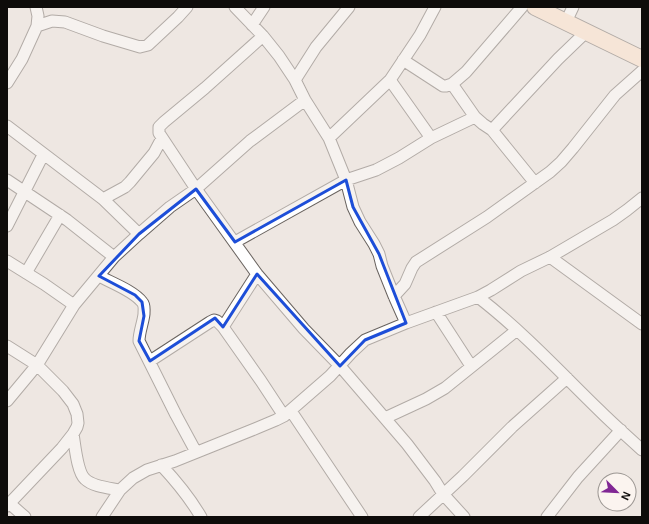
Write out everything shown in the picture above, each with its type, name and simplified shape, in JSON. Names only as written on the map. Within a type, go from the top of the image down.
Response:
[{"type":"street","points":[[7,83],[22,59],[37,16],[52,21],[65,22],[103,36],[140,47],[148,45],[187,7]]},
{"type":"street","points":[[235,7],[263,36],[279,56],[329,138],[346,180],[353,207],[360,222],[374,244],[406,323]]},
{"type":"street","points":[[252,25],[264,7]]},
{"type":"street","points":[[295,80],[316,47],[348,7]]},
{"type":"street","points":[[329,138],[390,80],[420,35],[435,7]]},
{"type":"street","points":[[403,60],[443,86],[452,84],[466,72],[522,7]]},
{"type":"street","points":[[535,7],[642,59]]},
{"type":"street","points":[[566,22],[573,7]]},
{"type":"street","points":[[492,130],[558,59],[586,32]]},
{"type":"street","points":[[263,36],[159,127],[159,133],[257,274],[304,330],[340,366],[416,454],[443,494],[464,517]]},
{"type":"street","points":[[394,296],[405,284],[416,262],[466,231],[550,172],[561,162],[615,95],[642,71]]},
{"type":"street","points":[[390,80],[431,138]]},
{"type":"street","points":[[452,84],[475,117],[482,124],[492,130],[535,183]]},
{"type":"street","points":[[7,401],[37,365],[74,305],[114,257],[170,207],[196,188],[250,141],[305,100]]},
{"type":"street","points":[[235,242],[346,180],[376,170],[431,138],[475,117]]},
{"type":"street","points":[[7,126],[103,199],[139,234]]},
{"type":"street","points":[[103,199],[130,182],[154,153],[162,138]]},
{"type":"street","points":[[7,226],[43,154]]},
{"type":"street","points":[[7,180],[76,226],[114,257]]},
{"type":"street","points":[[105,515],[120,490],[133,478],[143,472],[263,426],[288,413],[330,376],[365,340],[406,323],[478,297],[521,271],[613,220],[642,198]]},
{"type":"street","points":[[26,273],[60,215]]},
{"type":"street","points":[[550,256],[642,324]]},
{"type":"street","points":[[7,261],[74,305]]},
{"type":"street","points":[[223,327],[257,274]]},
{"type":"street","points":[[98,276],[135,295],[142,302],[144,307],[144,316],[139,336],[140,342],[196,452]]},
{"type":"street","points":[[478,297],[499,313],[642,450]]},
{"type":"street","points":[[436,312],[471,366]]},
{"type":"street","points":[[150,361],[214,320],[217,321],[223,327],[261,381],[288,413],[362,517]]},
{"type":"street","points":[[385,418],[426,399],[445,388],[517,330]]},
{"type":"street","points":[[7,346],[37,365],[63,391],[73,404],[77,414],[78,423],[77,427],[62,448],[8,504],[25,517]]},
{"type":"street","points":[[420,517],[512,427],[567,378]]},
{"type":"street","points":[[547,517],[578,477],[621,430]]},
{"type":"street","points":[[72,434],[81,474],[85,479],[98,486],[120,490]]},
{"type":"street","points":[[160,466],[184,492],[202,517]]},
{"type":"highlighted area","points":[[346,180],[353,207],[379,254],[406,323],[365,340],[340,366],[257,274],[223,327],[215,318],[150,361],[139,341],[144,316],[142,302],[135,295],[99,276],[139,234],[196,189],[235,242]]}]
